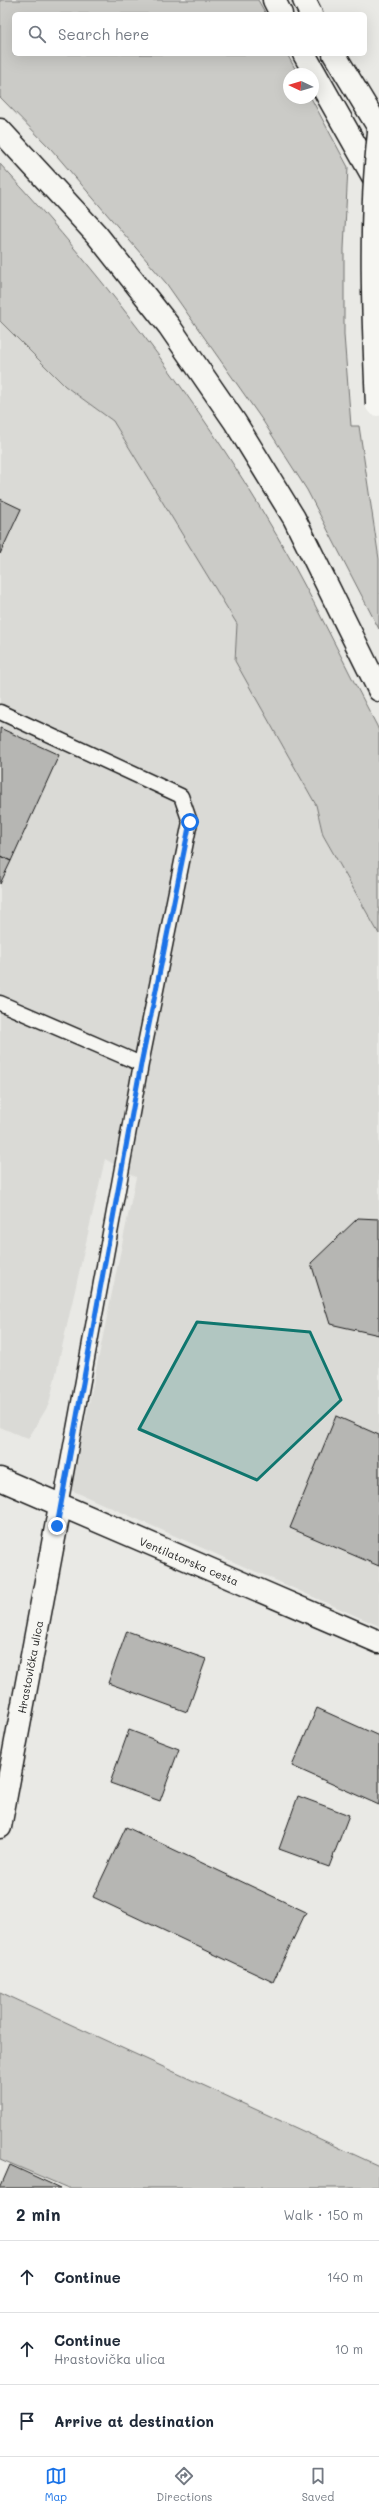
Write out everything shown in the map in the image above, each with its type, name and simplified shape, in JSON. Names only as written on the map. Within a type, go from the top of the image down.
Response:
[{"type":"main road","points":[[274,0],[280,12]]},
{"type":"main road","points":[[304,0],[310,12]]},
{"type":"main road","points":[[305,56],[379,187]]},
{"type":"main road","points":[[335,56],[379,128]]},
{"type":"main road","points":[[0,130],[97,235],[169,326],[235,422],[294,518],[379,690]]},
{"type":"main road","points":[[378,410],[373,314],[373,186],[379,133]]},
{"type":"main road","name":"Ventilatorska cesta","points":[[0,1479],[379,1642]]},
{"type":"main road","name":"Hrastovička ulica","points":[[0,1828],[60,1506]]},
{"type":"lane","points":[[0,712],[181,796],[190,822],[141,1064],[60,1506]]},
{"type":"lane","points":[[0,1003],[141,1064]]},
{"type":"highlighted area","points":[[197,1322],[310,1332],[341,1400],[257,1480],[139,1429]]},
{"type":"shaded area","points":[[0,0],[258,0],[265,12],[12,12],[12,56],[288,56],[295,68],[283,68],[283,104],[314,104],[348,167],[344,249],[344,335],[351,426],[359,426],[379,559],[379,629],[307,490],[263,421],[166,283],[51,149],[0,97]]},
{"type":"shaded area","points":[[0,164],[81,257],[120,305],[158,354],[194,405],[228,456],[292,562],[377,726],[379,731],[379,934],[323,835],[316,805],[235,661],[237,624],[113,421],[65,386],[0,321]]},
{"type":"shaded area","points":[[0,321],[65,386],[113,421],[237,624],[235,661],[316,805],[323,835],[379,934],[379,1626],[71,1490],[136,1177],[105,1159],[49,1404],[28,1439],[0,1427]]},
{"type":"shaded area","points":[[0,1992],[379,2166],[379,2188],[68,2188],[0,2159]]},
{"type":"building","points":[[0,499],[21,509],[0,554]]},
{"type":"building","points":[[0,728],[59,755],[11,861],[0,856]]},
{"type":"building","points":[[0,856],[11,861],[0,884]]},
{"type":"building","points":[[358,1218],[379,1219],[379,1335],[330,1324],[311,1263]]},
{"type":"building","points":[[336,1416],[379,1435],[379,1566],[290,1528]]},
{"type":"building","points":[[127,1631],[206,1659],[187,1712],[108,1683]]},
{"type":"building","points":[[317,1708],[379,1736],[379,1805],[292,1766]]},
{"type":"building","points":[[129,1730],[179,1749],[160,1801],[110,1783]]},
{"type":"building","points":[[298,1796],[349,1815],[329,1867],[279,1849]]},
{"type":"building","points":[[126,1827],[306,1912],[273,1982],[93,1897]]},
{"type":"building","points":[[10,2165],[60,2188],[0,2188]]},
{"type":"route","points":[[57,1526],[141,1064],[190,822]]}]
